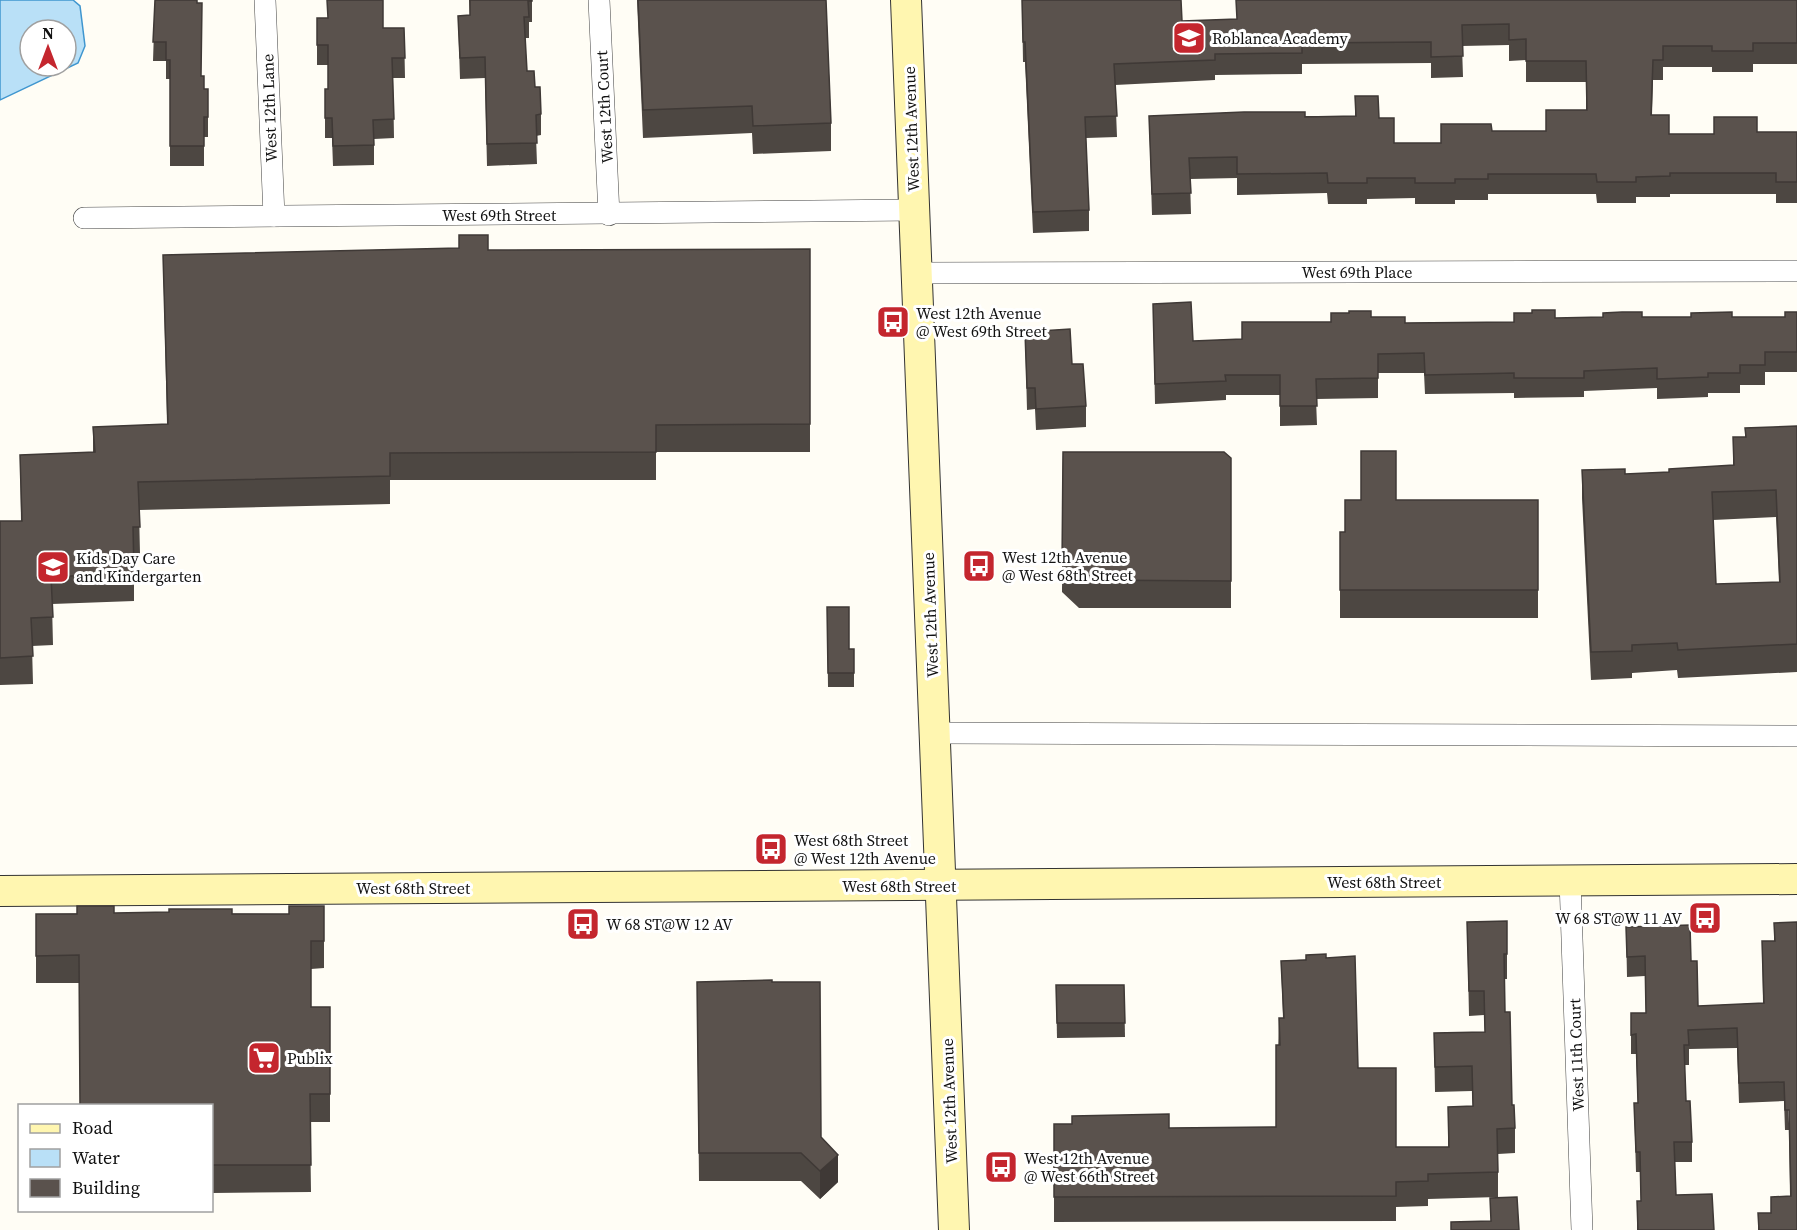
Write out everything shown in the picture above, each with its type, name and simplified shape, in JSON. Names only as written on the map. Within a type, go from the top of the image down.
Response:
[{"type":"main road","name":"West 12th Avenue","points":[[906,0],[954,1230]]},
{"type":"main road","name":"West 68th Street","points":[[0,891],[1797,879]]},
{"type":"street","name":"West 12th Lane","points":[[264,0],[274,216]]},
{"type":"street","name":"West 12th Court","points":[[599,0],[609,215]]},
{"type":"street","name":"West 69th Street","points":[[84,218],[609,215],[914,210]]},
{"type":"street","name":"West 69th Place","points":[[916,273],[1797,271]]},
{"type":"street","points":[[934,733],[1797,736]]},
{"type":"street","name":"West 11th Court","points":[[1570,880],[1582,1230]]},
{"type":"water","points":[[0,0],[73,0],[80,6],[85,46],[78,63],[78,18],[18,18],[18,78],[46,78],[0,100]]},
{"type":"building","points":[[155,0],[197,0],[197,3],[202,3],[201,76],[204,76],[204,89],[208,89],[208,117],[204,117],[204,146],[170,146],[170,60],[166,60],[166,42],[153,42]]},
{"type":"building","points":[[327,0],[383,0],[383,28],[404,28],[405,58],[392,58],[394,119],[373,120],[374,145],[333,146],[332,118],[325,118],[325,89],[328,89],[328,45],[317,45],[317,18],[328,18]]},
{"type":"building","points":[[470,0],[532,0],[528,1],[529,17],[524,17],[527,71],[534,71],[535,87],[540,87],[541,114],[536,115],[537,143],[487,144],[485,57],[460,58],[458,16],[470,15]]},
{"type":"building","points":[[638,0],[826,0],[831,123],[753,126],[752,106],[643,110]]},
{"type":"building","points":[[1022,0],[1181,0],[1182,21],[1237,19],[1236,0],[1797,0],[1797,43],[1753,43],[1753,51],[1712,51],[1712,46],[1663,46],[1663,60],[1653,60],[1651,115],[1669,115],[1669,134],[1714,134],[1714,117],[1757,117],[1757,132],[1797,132],[1797,182],[1776,182],[1776,173],[1670,173],[1670,176],[1636,177],[1636,182],[1597,182],[1596,174],[1488,174],[1488,179],[1455,179],[1455,183],[1415,183],[1415,178],[1367,178],[1367,183],[1328,183],[1327,173],[1237,174],[1237,157],[1189,158],[1191,193],[1152,194],[1149,116],[1305,112],[1305,117],[1356,116],[1355,96],[1378,96],[1379,118],[1394,118],[1394,143],[1441,143],[1441,124],[1491,124],[1492,131],[1546,131],[1546,110],[1587,110],[1586,61],[1526,61],[1526,39],[1509,40],[1509,24],[1462,25],[1463,56],[1431,57],[1431,42],[1302,43],[1302,53],[1215,54],[1215,60],[1114,64],[1117,116],[1085,117],[1089,210],[1033,212]]},
{"type":"building","points":[[459,235],[488,235],[488,250],[810,249],[810,424],[656,425],[656,452],[390,453],[390,476],[138,482],[140,527],[133,527],[134,573],[51,577],[53,617],[31,618],[33,656],[0,658],[0,521],[22,521],[20,455],[95,452],[93,427],[168,424],[163,255],[459,248]]},
{"type":"building","points":[[1191,302],[1193,341],[1242,339],[1242,322],[1331,322],[1331,313],[1349,313],[1349,311],[1371,311],[1371,317],[1405,317],[1405,323],[1514,322],[1514,313],[1532,313],[1532,310],[1555,310],[1555,318],[1603,317],[1603,313],[1622,312],[1642,312],[1642,317],[1691,317],[1691,313],[1732,312],[1732,317],[1785,317],[1785,312],[1797,312],[1797,352],[1765,352],[1765,365],[1740,365],[1740,373],[1708,373],[1708,377],[1657,379],[1657,368],[1584,371],[1584,378],[1514,378],[1514,373],[1425,375],[1424,353],[1378,354],[1378,378],[1316,379],[1317,406],[1280,406],[1280,375],[1225,375],[1226,381],[1155,384],[1153,304]]},
{"type":"building","points":[[1070,329],[1072,364],[1083,364],[1086,406],[1036,409],[1035,388],[1027,388],[1025,332]]},
{"type":"building","points":[[1797,426],[1797,644],[1678,650],[1677,643],[1632,645],[1632,651],[1591,652],[1582,470],[1625,469],[1625,474],[1734,465],[1733,437],[1746,437],[1745,428]],"holes":[[[1776,490],[1780,582],[1716,584],[1712,492]]]},
{"type":"building","points":[[1361,451],[1396,451],[1396,500],[1538,500],[1538,590],[1340,590],[1340,532],[1345,532],[1345,500],[1361,500]]},
{"type":"building","points":[[1063,452],[1224,452],[1231,458],[1231,581],[1079,580],[1062,565]]},
{"type":"building","points":[[827,607],[849,607],[849,649],[854,649],[854,673],[828,673]]},
{"type":"building","points":[[77,906],[114,906],[114,913],[169,912],[169,909],[232,909],[232,914],[289,914],[289,906],[324,906],[324,941],[311,941],[311,1007],[330,1007],[330,1094],[310,1094],[311,1165],[213,1165],[213,1104],[80,1104],[79,955],[36,956],[36,914],[77,914]]},
{"type":"building","points":[[1507,921],[1507,954],[1504,954],[1505,1012],[1510,1012],[1512,1105],[1514,1105],[1515,1128],[1497,1129],[1498,1172],[1428,1174],[1428,1181],[1396,1182],[1396,1196],[1054,1197],[1054,1124],[1072,1124],[1072,1116],[1169,1114],[1169,1128],[1276,1127],[1276,1045],[1280,1045],[1279,1018],[1284,1018],[1281,961],[1306,960],[1306,955],[1326,954],[1326,958],[1355,956],[1358,1068],[1396,1068],[1396,1147],[1449,1147],[1448,1107],[1473,1106],[1472,1066],[1435,1067],[1434,1033],[1485,1032],[1484,991],[1469,991],[1467,922]]},
{"type":"building","points":[[1797,922],[1797,1230],[1759,1230],[1758,1213],[1771,1213],[1771,1197],[1791,1196],[1789,1110],[1785,1110],[1784,1082],[1739,1083],[1737,1028],[1688,1030],[1689,1045],[1684,1045],[1686,1101],[1690,1101],[1692,1142],[1674,1142],[1676,1195],[1712,1194],[1714,1230],[1638,1230],[1637,1201],[1641,1201],[1640,1152],[1636,1152],[1634,1103],[1638,1103],[1636,1034],[1631,1035],[1631,1013],[1646,1013],[1645,956],[1627,957],[1626,927],[1690,925],[1691,961],[1697,961],[1698,1006],[1764,1003],[1762,941],[1775,941],[1774,923]]},
{"type":"building","points":[[772,980],[772,982],[820,982],[821,1137],[838,1155],[820,1171],[801,1153],[699,1153],[697,982]]},
{"type":"building","points":[[1056,985],[1124,985],[1125,1023],[1057,1023]]},
{"type":"building","points":[[1517,1197],[1519,1230],[1451,1230],[1451,1222],[1491,1221],[1490,1198]]},
{"type":"place","name":"Roblanca Academy","points":[[1189,38]]},
{"type":"place","name":"West 12th Avenue @ West 69th Street","points":[[893,322]]},
{"type":"place","name":"West 12th Avenue @ West 68th Street","points":[[979,566]]},
{"type":"place","name":"Kids Day Care and Kindergarten","points":[[53,567]]},
{"type":"place","name":"West 68th Street @ West 12th Avenue","points":[[771,849]]},
{"type":"place","name":"W 68 ST@W 11 AV","points":[[1705,918]]},
{"type":"place","name":"W 68 ST@W 12 AV","points":[[583,924]]},
{"type":"place","name":"Publix","points":[[264,1058]]},
{"type":"place","name":"West 12th Avenue @ West 66th Street","points":[[1001,1167]]}]
